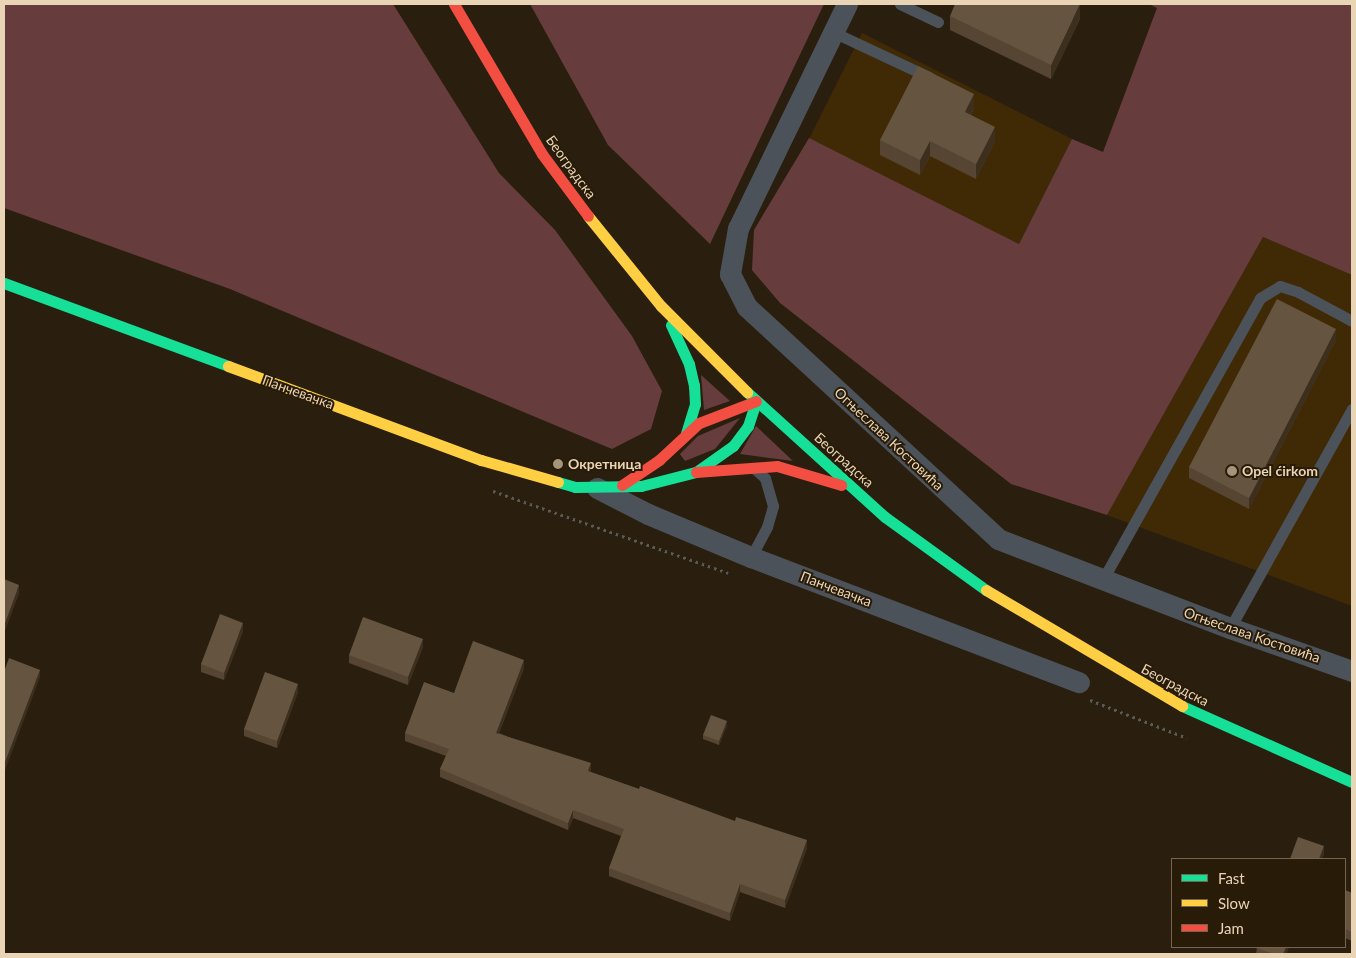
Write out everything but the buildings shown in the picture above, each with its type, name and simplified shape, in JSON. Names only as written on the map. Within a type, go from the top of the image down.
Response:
[{"type":"main road","name":"Београдска","points":[[454,4],[497,82],[542,154],[599,231],[661,306],[756,401],[923,549],[952,569],[1147,688],[1243,736],[1352,782]]},
{"type":"main road","name":"Панчевачка","points":[[4,283],[481,460],[552,482],[597,488],[658,484],[696,472]]},
{"type":"main road","points":[[661,306],[685,356],[694,385],[695,404],[686,434]]},
{"type":"main road","points":[[619,486],[660,460],[686,434],[712,416],[756,401]]},
{"type":"main road","points":[[696,472],[737,441],[748,426],[756,401]]},
{"type":"main road","points":[[696,472],[751,466],[777,466],[811,473],[855,490]]},
{"type":"street","name":"Огњеслава Костовића","points":[[847,4],[738,228],[730,274],[737,292],[767,327],[998,539],[1102,581],[1352,671]]},
{"type":"street","name":"Панчевачка","points":[[597,488],[648,514],[751,557],[1080,689]]},
{"type":"lane","points":[[900,4],[938,22]]},
{"type":"lane","points":[[833,32],[939,82]]},
{"type":"lane","points":[[1102,581],[1260,298],[1280,286],[1298,292],[1352,321]]},
{"type":"lane","points":[[1230,628],[1352,409]]},
{"type":"lane","points":[[751,466],[764,478],[773,506],[767,527],[751,557]]},
{"type":"path","points":[[483,488],[735,576]]},
{"type":"path","points":[[1080,689],[1188,739]]},
{"type":"shaded area","points":[[4,4],[393,4],[499,173],[555,230],[632,336],[662,391],[651,429],[612,449],[230,289],[4,208]]},
{"type":"shaded area","points":[[530,4],[824,4],[710,244],[608,145]]},
{"type":"shaded area","points":[[1149,4],[1352,4],[1352,275],[1263,237],[1107,515],[1011,484],[780,303],[752,270],[754,230],[809,138],[1019,244],[1072,139],[1103,152],[1157,8]]},
{"type":"shaded area","points":[[862,33],[1072,139],[1019,244],[809,139]]},
{"type":"shaded area","points":[[1263,237],[1352,275],[1352,606],[1107,515]]},
{"type":"shaded area","points":[[701,375],[730,401],[704,410]]},
{"type":"shaded area","points":[[740,418],[715,449],[685,461],[680,454],[698,436]]},
{"type":"shaded area","points":[[756,426],[793,461],[740,454]]},
{"type":"traffic: fast","points":[[4,283],[228,366]]},
{"type":"traffic: fast","points":[[671,325],[689,364],[694,385],[695,404],[686,434]]},
{"type":"traffic: fast","points":[[747,392],[885,517],[986,590]]},
{"type":"traffic: fast","points":[[558,482],[575,487],[641,486],[696,472],[733,446],[748,426],[756,401]]},
{"type":"traffic: fast","points":[[1182,706],[1352,782]]},
{"type":"traffic: slow","points":[[588,216],[661,306],[747,392]]},
{"type":"traffic: slow","points":[[228,366],[481,460],[558,482]]},
{"type":"traffic: slow","points":[[986,590],[1182,706]]},
{"type":"traffic: jam","points":[[454,4],[542,154],[588,216]]},
{"type":"traffic: jam","points":[[622,485],[659,460],[699,423],[756,401]]},
{"type":"traffic: jam","points":[[696,472],[777,466],[841,485]]},
{"type":"place","name":"Окретница","points":[[558,464]]},
{"type":"place","name":"Opel ćirkom","points":[[1232,471]]}]
